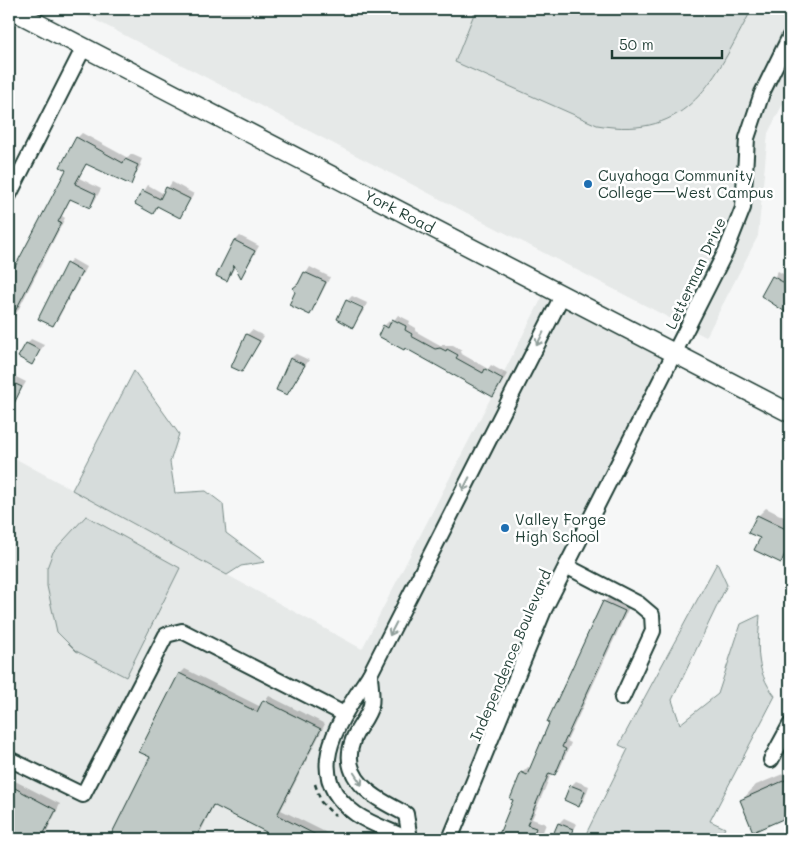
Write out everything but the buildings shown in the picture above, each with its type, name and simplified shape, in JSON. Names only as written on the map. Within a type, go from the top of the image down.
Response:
[{"type":"main road","name":"York Road","points":[[10,9],[790,413]]},
{"type":"street","name":"Letterman Drive","points":[[674,354],[726,251],[744,208],[747,138],[762,93],[790,36]]},
{"type":"street","points":[[9,195],[84,47]]},
{"type":"street","points":[[409,839],[356,814],[339,797],[328,778],[326,760],[329,746],[344,714],[370,674],[562,296]]},
{"type":"street","name":"Independence Boulevard","points":[[450,839],[544,610],[674,354]]},
{"type":"street","points":[[566,566],[638,604],[652,615],[653,631],[622,698]]},
{"type":"street","points":[[9,759],[83,796],[166,635],[182,631],[344,714]]},
{"type":"street","points":[[370,674],[371,705],[352,741],[350,761],[355,776],[368,793],[406,814],[409,839]]},
{"type":"street","points":[[771,760],[790,724]]},
{"type":"shaded area","name":"Cuyahoga Community College—West Campus","points":[[74,9],[790,9],[790,90],[768,133],[758,236],[706,337]]},
{"type":"shaded area","points":[[476,9],[752,9],[725,59],[711,81],[696,99],[677,114],[656,123],[629,127],[597,125],[455,62]]},
{"type":"shaded area","name":"Valley Forge High School","points":[[547,288],[674,354],[544,610],[450,839],[9,839],[9,455],[362,649]]},
{"type":"shaded area","points":[[134,371],[179,434],[170,462],[175,493],[206,491],[223,504],[226,533],[265,562],[241,566],[227,575],[72,490]]},
{"type":"shaded area","points":[[86,516],[180,568],[126,677],[76,651],[57,632],[47,586],[47,568],[53,552]]},
{"type":"shaded area","points":[[717,563],[727,585],[672,700],[680,724],[718,694],[741,624],[760,615],[758,647],[760,667],[768,686],[775,696],[710,821],[725,828],[719,839],[584,838],[628,749],[619,745]]},
{"type":"place","name":"Cuyahoga Community College—West Campus","points":[[588,184]]},
{"type":"place","name":"Valley Forge High School","points":[[505,528]]}]
